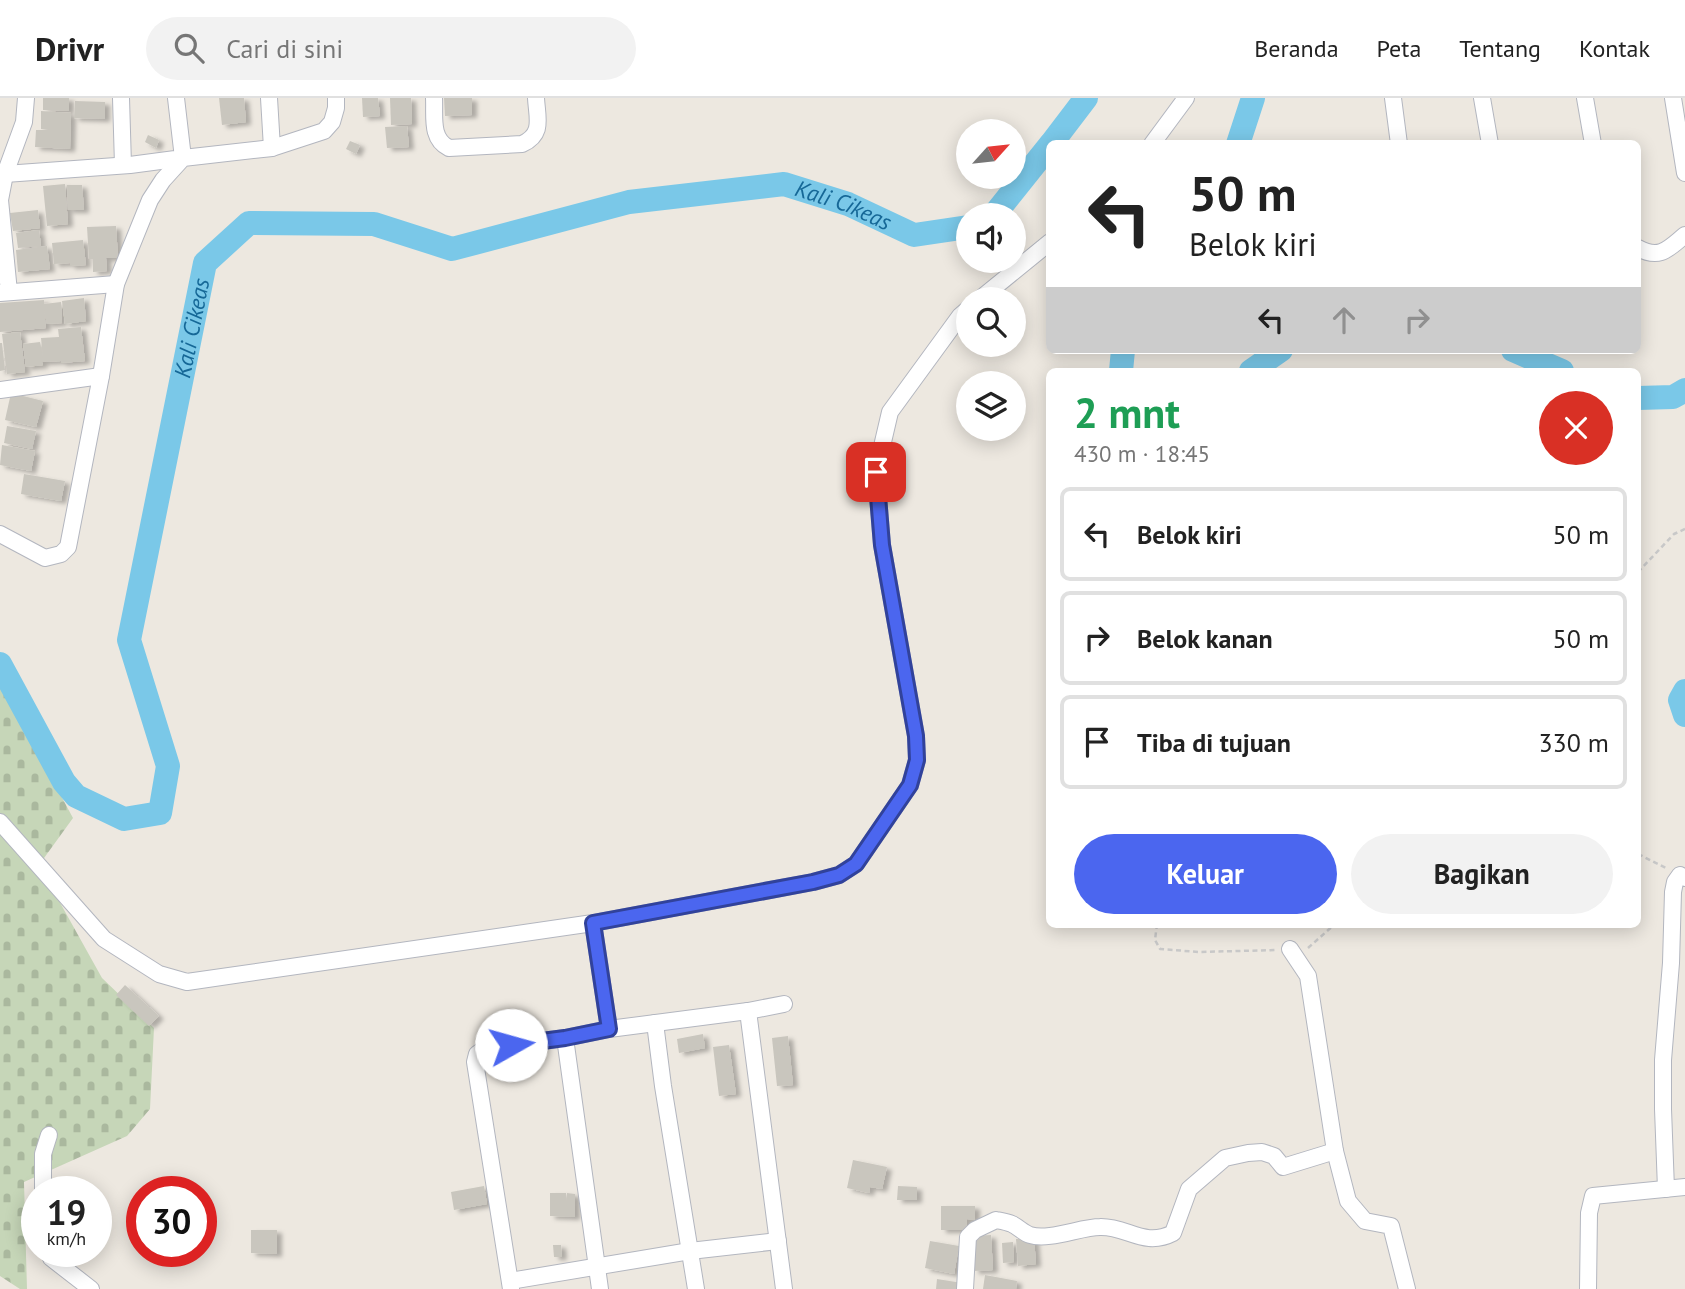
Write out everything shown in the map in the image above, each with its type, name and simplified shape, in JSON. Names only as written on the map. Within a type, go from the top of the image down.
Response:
[{"type":"street","points":[[26,98],[24,122],[5,174],[0,200],[4,292],[116,284]]},
{"type":"street","points":[[121,98],[123,165]]},
{"type":"street","points":[[0,534],[45,558],[61,554],[68,547],[116,284],[150,200],[163,180],[183,158],[176,98]]},
{"type":"street","points":[[269,98],[272,148]]},
{"type":"street","points":[[5,174],[123,165],[272,148],[324,131],[332,122],[336,98]]},
{"type":"street","points":[[434,98],[436,135],[441,144],[449,148],[522,144],[530,141],[538,127],[536,98]]},
{"type":"street","points":[[1155,140],[1186,98]]},
{"type":"street","points":[[1393,98],[1398,140]]},
{"type":"street","points":[[1482,98],[1489,140]]},
{"type":"street","points":[[1585,98],[1591,140]]},
{"type":"street","points":[[1673,98],[1685,173]]},
{"type":"street","points":[[1641,250],[1660,254],[1685,235]]},
{"type":"street","points":[[995,287],[1046,245]]},
{"type":"street","points":[[0,822],[103,939],[159,974],[187,982],[593,923],[839,875],[856,864],[910,785],[917,760],[916,736],[882,545],[876,472],[890,412],[956,321]]},
{"type":"street","points":[[1,394],[101,376]]},
{"type":"street","points":[[1665,1189],[1664,1060],[1673,892],[1675,882],[1683,876]]},
{"type":"street","points":[[593,923],[609,1029]]},
{"type":"street","points":[[1290,949],[1308,976],[1335,1151],[1348,1200],[1365,1221],[1391,1226],[1407,1289]]},
{"type":"street","points":[[778,1241],[690,1251],[510,1285],[475,1062],[477,1054],[484,1049],[784,1004]]},
{"type":"street","points":[[748,1011],[784,1289]]},
{"type":"street","points":[[655,1023],[696,1289]]},
{"type":"street","points":[[565,1038],[600,1289]]},
{"type":"street","points":[[43,1176],[43,1154],[49,1135]]},
{"type":"street","points":[[965,1289],[968,1237],[975,1230],[996,1220],[1012,1224],[1031,1235],[1050,1235],[1100,1226],[1145,1239],[1165,1237],[1173,1233],[1189,1189],[1225,1158],[1262,1152],[1274,1156],[1283,1167],[1335,1151]]},
{"type":"street","points":[[1588,1289],[1588,1213],[1593,1196],[1685,1187]]},
{"type":"street","points":[[63,1267],[92,1289]]},
{"type":"path","points":[[1641,569],[1674,534],[1685,529]]},
{"type":"path","points":[[1641,855],[1683,876]]},
{"type":"path","points":[[1156,928],[1155,940],[1160,949],[1199,952],[1307,948],[1330,928]]},
{"type":"green space","points":[[0,683],[73,818],[39,865],[102,978],[154,1028],[150,1109],[127,1136],[37,1176],[21,1176],[21,1267],[26,1267],[27,1289],[20,1289],[0,1276]]},
{"type":"building","points":[[43,98],[69,98],[69,111],[43,110]]},
{"type":"building","points":[[219,98],[244,98],[246,122],[222,125]]},
{"type":"building","points":[[362,98],[378,98],[380,116],[363,117]]},
{"type":"building","points":[[390,98],[411,98],[412,124],[391,125]]},
{"type":"building","points":[[444,98],[472,98],[472,115],[445,116]]},
{"type":"building","points":[[75,101],[105,102],[105,119],[74,118]]},
{"type":"building","points":[[41,111],[71,113],[70,149],[35,147],[36,130],[49,130],[41,129]]},
{"type":"building","points":[[407,126],[409,147],[387,148],[385,127]]},
{"type":"building","points":[[148,135],[159,140],[156,148],[145,142]]},
{"type":"building","points":[[350,141],[360,145],[356,154],[346,149]]},
{"type":"building","points":[[65,184],[68,224],[47,226],[43,186]]},
{"type":"building","points":[[67,185],[82,185],[84,210],[68,210]]},
{"type":"building","points":[[38,210],[40,228],[13,231],[10,213]]},
{"type":"building","points":[[116,226],[118,258],[106,258],[107,271],[93,272],[93,259],[89,259],[87,227]]},
{"type":"building","points":[[39,230],[41,246],[18,248],[16,233]]},
{"type":"building","points":[[83,240],[86,265],[54,264],[52,243]]},
{"type":"building","points":[[47,246],[50,269],[18,272],[16,250]]},
{"type":"building","points":[[84,298],[86,321],[65,324],[62,301]]},
{"type":"building","points":[[44,300],[44,304],[61,302],[62,323],[47,324],[44,310],[46,328],[0,332],[0,303]]},
{"type":"building","points":[[81,327],[85,361],[42,362],[43,365],[26,367],[23,344],[40,342],[43,358],[41,338],[59,337],[58,329]]},
{"type":"building","points":[[20,332],[25,372],[7,374],[2,334]]},
{"type":"building","points":[[0,343],[5,370],[0,371]]},
{"type":"building","points":[[11,393],[43,401],[36,427],[5,420]]},
{"type":"building","points":[[7,426],[36,431],[32,449],[4,443]]},
{"type":"building","points":[[2,445],[35,451],[31,471],[0,465]]},
{"type":"building","points":[[24,474],[65,481],[61,501],[21,494]]},
{"type":"building","points":[[125,985],[159,1016],[149,1026],[116,995]]},
{"type":"building","points":[[703,1034],[705,1048],[679,1053],[677,1039]]},
{"type":"building","points":[[788,1036],[793,1085],[777,1086],[772,1038]]},
{"type":"building","points":[[729,1045],[736,1094],[719,1096],[713,1047]]},
{"type":"building","points":[[853,1160],[887,1167],[882,1189],[870,1187],[869,1193],[847,1188]]},
{"type":"building","points":[[484,1186],[487,1204],[454,1210],[451,1192]]},
{"type":"building","points":[[898,1186],[917,1187],[917,1200],[897,1200]]},
{"type":"building","points":[[550,1193],[566,1193],[566,1206],[567,1193],[575,1194],[575,1217],[550,1216]]},
{"type":"building","points":[[941,1206],[975,1206],[975,1220],[967,1219],[967,1230],[941,1230]]},
{"type":"building","points":[[251,1230],[277,1230],[277,1254],[251,1253]]},
{"type":"building","points":[[991,1235],[993,1270],[974,1271],[972,1236]]},
{"type":"building","points":[[1034,1238],[1036,1264],[1018,1266],[1016,1239]]},
{"type":"building","points":[[930,1241],[959,1246],[954,1274],[925,1268]]},
{"type":"building","points":[[1013,1242],[1014,1262],[1003,1263],[1002,1243]]},
{"type":"building","points":[[553,1245],[561,1245],[562,1257],[554,1257]]},
{"type":"building","points":[[985,1275],[1017,1281],[1016,1289],[983,1289]]},
{"type":"building","points":[[937,1279],[962,1283],[961,1289],[936,1289]]},
{"type":"waterway","name":"Kali Cikeas","points":[[1054,140],[1086,98]]},
{"type":"waterway","name":"Kali Cikeas","points":[[1239,140],[1253,98]]},
{"type":"waterway","name":"Kali Cikeas","points":[[1004,203],[1046,150]]},
{"type":"waterway","name":"Kali Cikeas","points":[[0,664],[64,782],[76,796],[124,819],[160,813],[168,766],[129,640],[205,263],[249,223],[374,224],[452,249],[629,202],[784,184],[848,204],[914,235],[956,229]]},
{"type":"waterway","name":"Kali Cikeas","points":[[1121,368],[1123,354]]},
{"type":"waterway","name":"Kali Cikeas","points":[[1255,368],[1275,354]]},
{"type":"waterway","name":"Kali Cikeas","points":[[1522,354],[1555,368]]},
{"type":"waterway","name":"Kali Cikeas","points":[[1641,398],[1673,397],[1685,390]]},
{"type":"waterway","name":"Kali Cikeas","points":[[1685,691],[1680,700],[1685,715]]},
{"type":"route","points":[[511,1045],[609,1029],[593,923],[839,875],[856,864],[910,785],[917,760],[916,736],[882,545],[876,472]]}]
